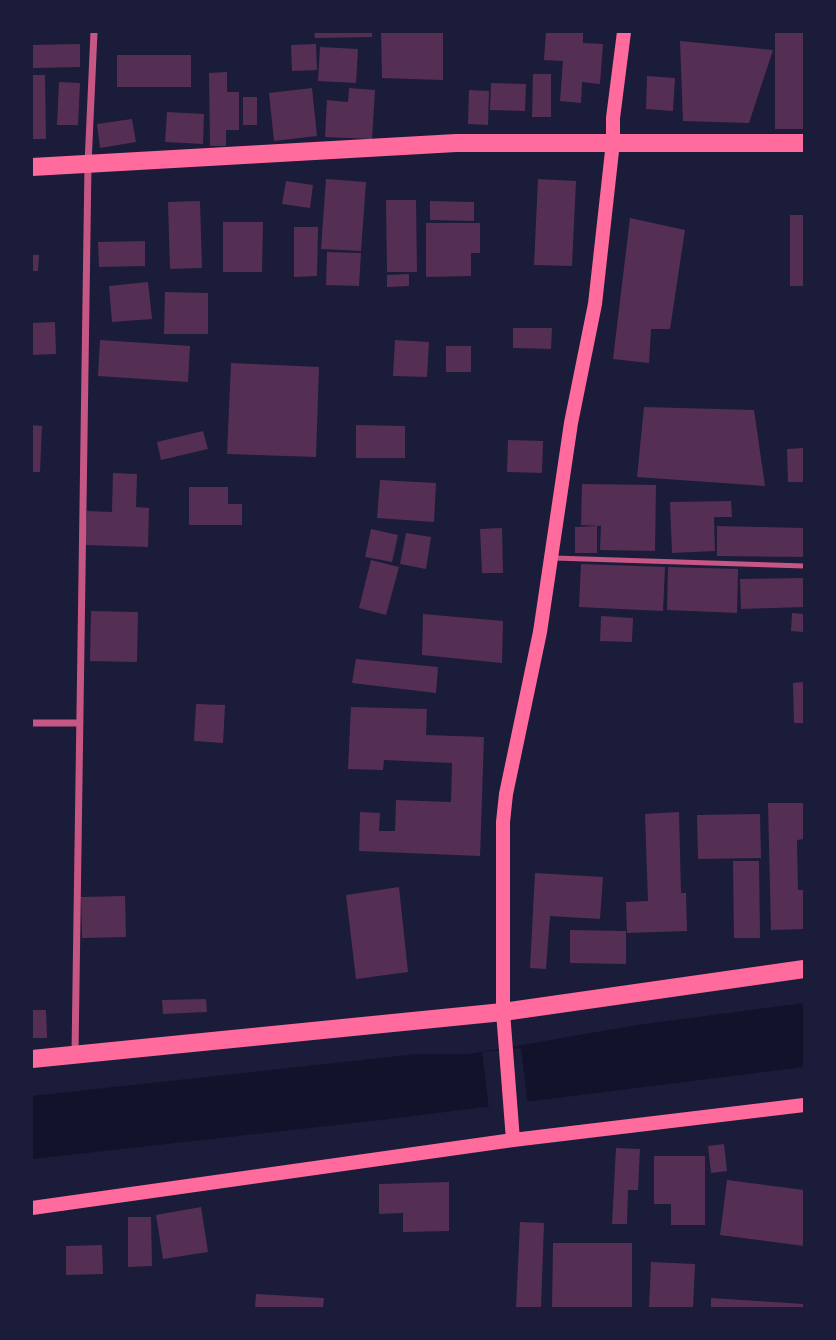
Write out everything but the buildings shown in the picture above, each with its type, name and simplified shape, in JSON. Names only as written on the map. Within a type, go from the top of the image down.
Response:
[{"type":"main road","points":[[513,1140],[503,1012],[503,822],[506,794],[540,632],[571,423],[595,304],[624,32]]},
{"type":"main road","points":[[32,167],[456,143],[804,143]]},
{"type":"main road","points":[[32,1059],[503,1012],[804,969]]},
{"type":"main road","points":[[32,1208],[513,1140],[804,1105]]},
{"type":"street","points":[[75,1054],[88,164],[94,32]]},
{"type":"street","points":[[32,723],[80,723]]},
{"type":"lane","points":[[551,558],[804,566]]},
{"type":"shaded area","points":[[804,1003],[804,1067],[381,1120],[32,1159],[32,1096],[417,1054],[470,1054],[637,1025]]},
{"type":"pier","points":[[521,1048],[528,1105],[489,1110],[482,1052]]}]
